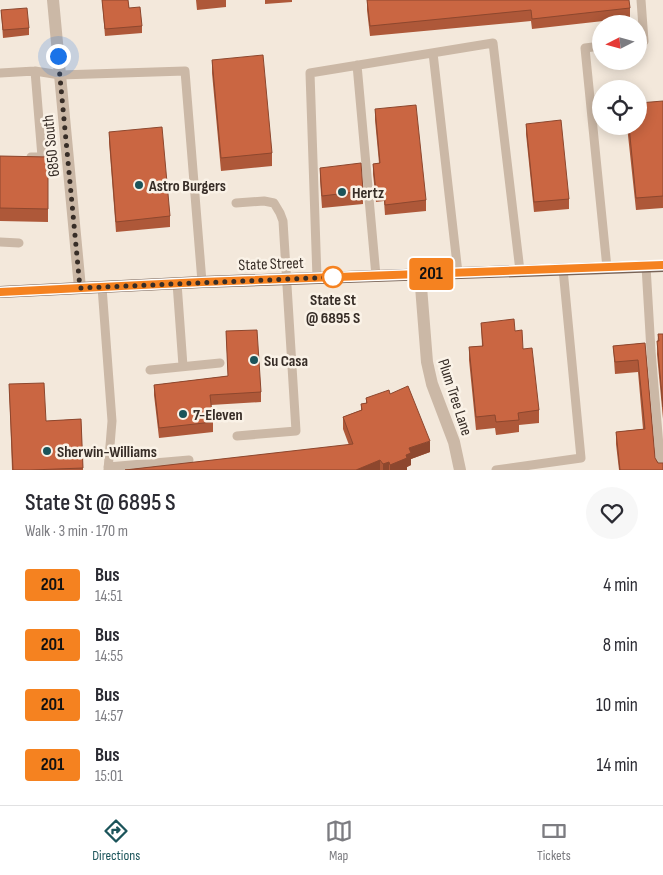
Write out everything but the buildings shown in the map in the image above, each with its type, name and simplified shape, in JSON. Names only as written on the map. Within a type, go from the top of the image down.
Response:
[{"type":"main road","name":"State Street","points":[[0,292],[202,282],[663,266]]},
{"type":"street","name":"6850 South","points":[[52,0],[80,288]]},
{"type":"street","name":"Plum Tree Lane","points":[[420,274],[427,362],[432,384],[454,442],[460,470]]},
{"type":"lane","points":[[641,0],[642,15]]},
{"type":"lane","points":[[317,278],[310,73],[493,43],[520,271]]},
{"type":"lane","points":[[592,47],[585,48],[607,268]]},
{"type":"lane","points":[[433,53],[458,273]]},
{"type":"lane","points":[[357,65],[376,276]]},
{"type":"lane","points":[[25,157],[42,157],[35,70]]},
{"type":"lane","points":[[0,73],[35,70],[60,75],[185,71],[202,282]]},
{"type":"lane","points":[[236,203],[274,203],[283,221],[296,431],[237,436]]},
{"type":"lane","points":[[0,242],[19,243]]},
{"type":"lane","points":[[646,266],[661,470]]},
{"type":"lane","points":[[496,470],[580,458],[563,269]]},
{"type":"lane","points":[[177,283],[183,366]]},
{"type":"lane","points":[[102,287],[112,421],[108,469],[189,460]]},
{"type":"lane","points":[[150,370],[220,363]]},
{"type":"bus line","name":"201","points":[[0,292],[202,282],[663,265]]},
{"type":"place","name":"Astro Burgers","points":[[139,185]]},
{"type":"place","name":"Hertz","points":[[342,192]]},
{"type":"place","name":"State St @ 6895 S","points":[[333,277]]},
{"type":"place","name":"Su Casa","points":[[254,360]]},
{"type":"place","name":"7-Eleven","points":[[183,414]]},
{"type":"place","name":"Sherwin-Williams","points":[[47,451]]},
{"type":"route","points":[[58,56],[80,288],[337,277],[333,277]]}]
